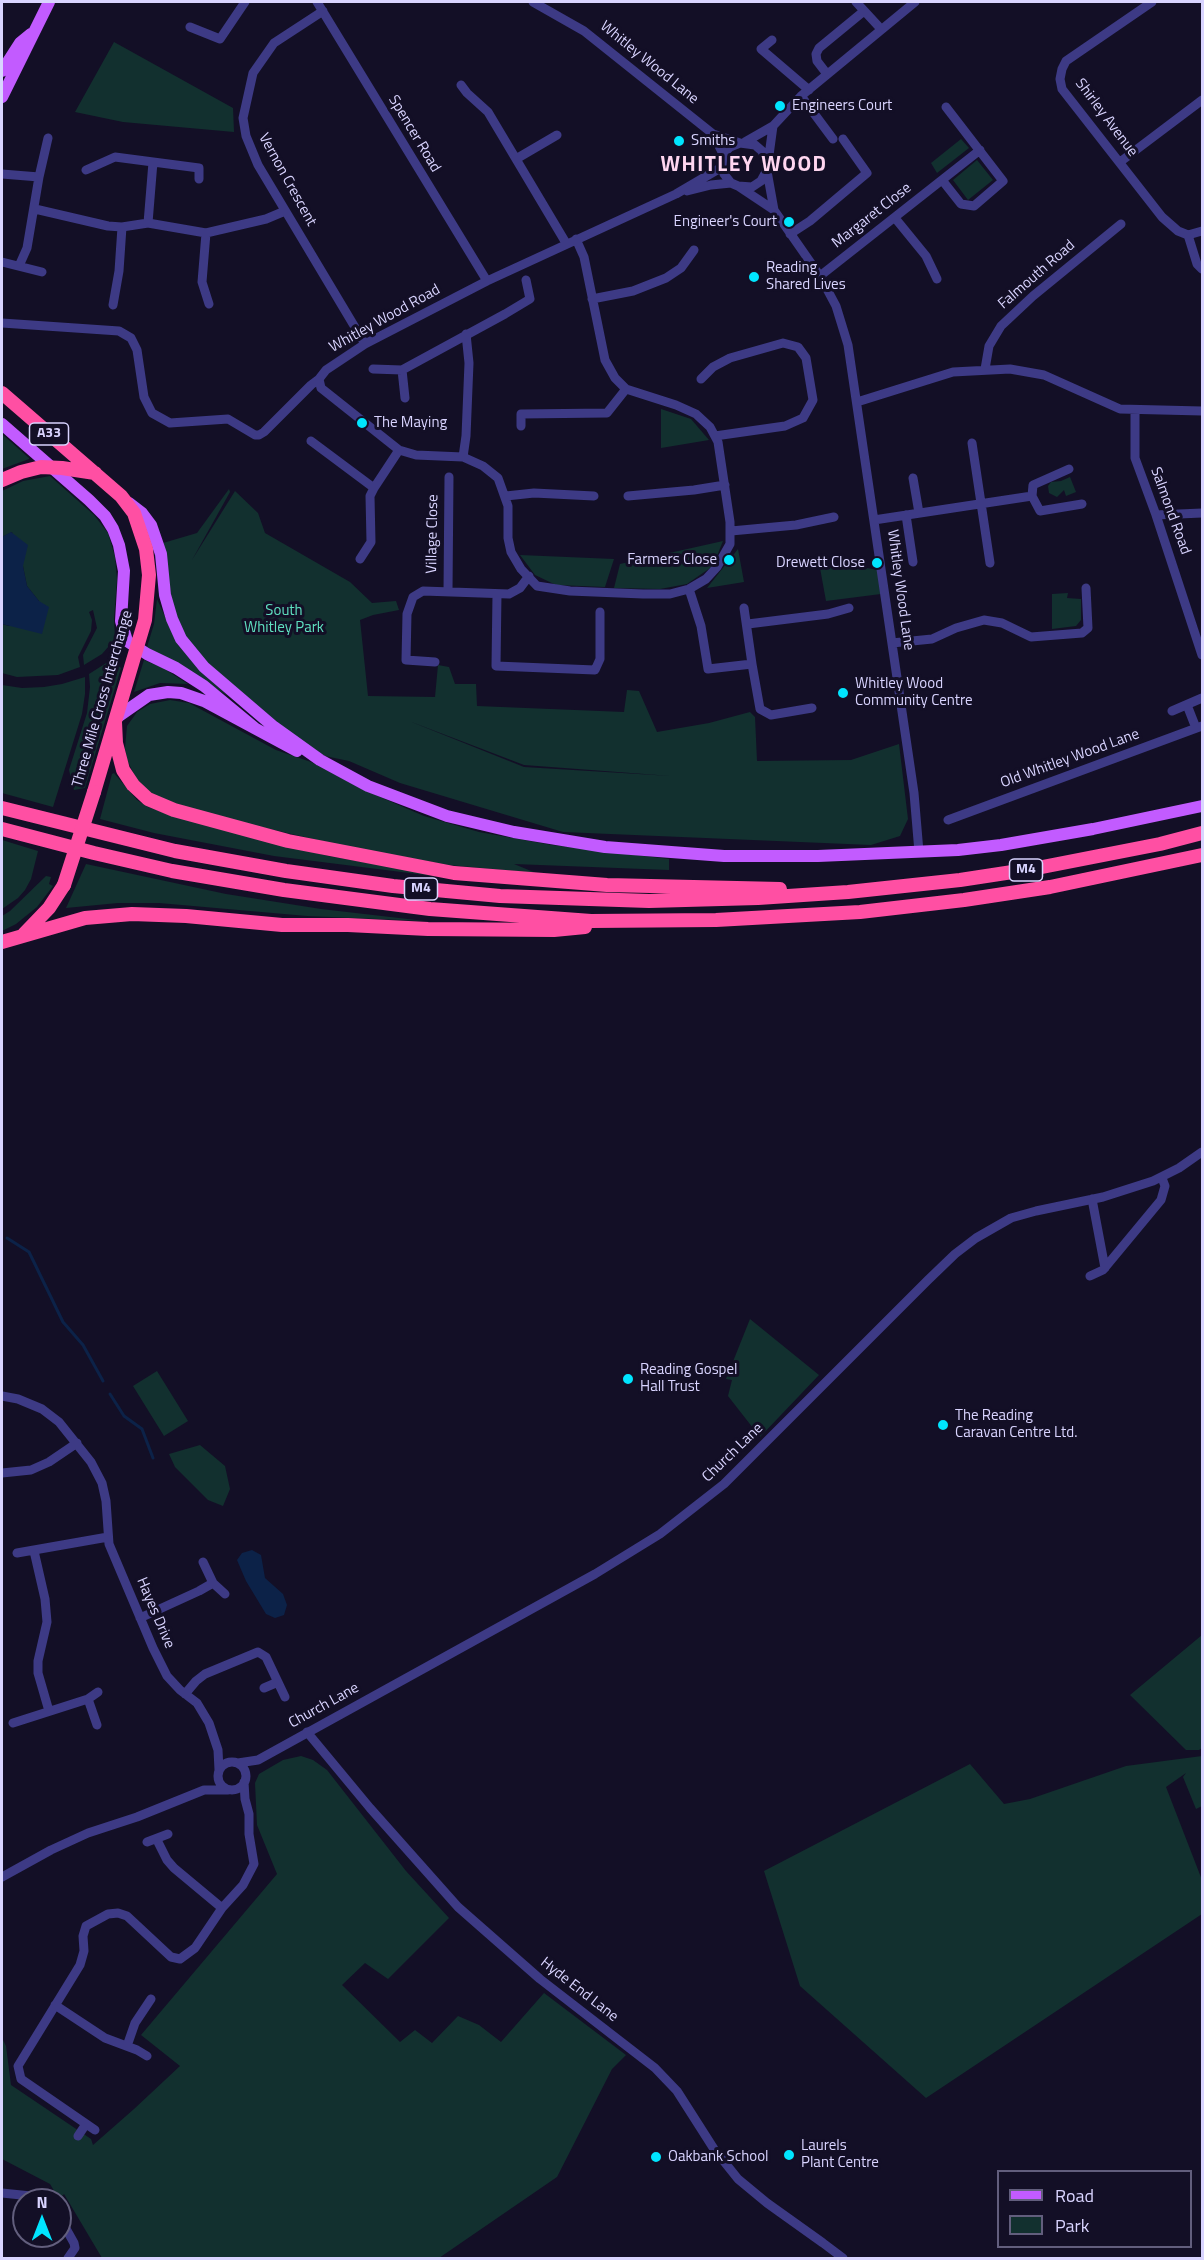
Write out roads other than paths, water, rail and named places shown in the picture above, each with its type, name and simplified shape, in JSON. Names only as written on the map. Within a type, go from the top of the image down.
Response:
[{"type":"highway","name":"A33","points":[[2,393],[97,474]]},
{"type":"highway","points":[[2,480],[28,470],[53,467],[97,474]]},
{"type":"highway","name":"Three Mile Cross Interchange","points":[[2,942],[21,936],[48,908],[64,885],[145,620],[148,565],[140,526],[127,502],[97,474]]},
{"type":"highway","name":"M4","points":[[116,720],[116,743],[123,770],[133,785],[148,799],[174,810],[288,841],[409,865],[476,875],[607,885],[848,892]]},
{"type":"highway","name":"M4","points":[[2,808],[175,851],[286,871],[393,886],[500,896],[649,902],[848,892],[960,880],[1032,869],[1160,844],[1203,833]]},
{"type":"highway","name":"M4","points":[[2,829],[172,871],[337,898],[501,915],[591,921],[774,918],[860,912],[1050,887],[1203,855]]},
{"type":"highway","name":"M4","points":[[21,936],[85,918],[132,914],[186,916],[282,925],[438,929],[554,930],[647,921]]},
{"type":"highway","points":[[2,948],[21,936]]},
{"type":"main road","points":[[2,97],[5,75],[49,2]]},
{"type":"main road","points":[[2,424],[53,467],[105,516],[113,529],[124,571],[125,586],[121,621],[125,639],[137,649],[190,676],[232,707],[256,729]]},
{"type":"main road","points":[[127,502],[142,513],[151,525],[161,554],[169,610],[175,627],[188,648],[204,667],[258,714],[320,760]]},
{"type":"main road","points":[[116,720],[149,695],[174,692],[192,696],[279,743],[320,760],[376,789],[447,816],[578,844],[637,850],[724,856],[818,856],[969,849],[1046,838],[1203,806]]},
{"type":"street","points":[[190,27],[219,39],[245,2]]},
{"type":"street","name":"Spencer Road","points":[[317,2],[487,281]]},
{"type":"street","name":"Whitley Wood Lane","points":[[533,2],[584,31],[713,134],[742,142]]},
{"type":"street","points":[[856,2],[880,29]]},
{"type":"street","points":[[773,126],[767,167],[761,181],[752,187],[734,185],[723,174],[723,154],[730,147],[773,126],[805,93],[915,2]]},
{"type":"street","name":"Shirley Avenue","points":[[1152,2],[1066,62],[1060,79],[1062,89],[1162,218],[1178,231],[1188,235]]},
{"type":"street","name":"Vernon Crescent","points":[[323,11],[274,43],[253,73],[244,103],[243,118],[246,136],[258,165],[365,344]]},
{"type":"street","points":[[827,74],[817,61],[816,54],[819,48],[864,11]]},
{"type":"street","points":[[772,39],[761,49],[805,93],[832,140]]},
{"type":"street","points":[[461,85],[488,112],[566,243]]},
{"type":"street","points":[[1120,162],[1203,100]]},
{"type":"street","points":[[942,180],[961,204],[974,206],[1004,181],[945,107]]},
{"type":"street","name":"Whitley Wood Lane","points":[[713,134],[723,154]]},
{"type":"street","points":[[516,159],[557,135]]},
{"type":"street","points":[[20,266],[27,248],[48,138]]},
{"type":"street","points":[[790,234],[810,221],[867,173],[843,139]]},
{"type":"street","points":[[742,142],[754,145],[762,151],[767,167]]},
{"type":"street","name":"Margaret Close","points":[[820,276],[980,150]]},
{"type":"street","points":[[86,170],[115,157],[199,168],[199,178]]},
{"type":"street","points":[[148,223],[153,162]]},
{"type":"street","name":"Whitley Wood Road","points":[[2,324],[119,331],[131,338],[137,350],[144,398],[152,413],[170,423],[228,419],[255,435],[259,435],[319,380],[326,370],[365,344],[487,281],[676,194],[722,167]]},
{"type":"street","name":"Whitley Wood Lane","points":[[767,167],[774,210]]},
{"type":"street","points":[[2,174],[39,177]]},
{"type":"street","name":"Whitley Wood Road","points":[[676,194],[711,185],[734,185]]},
{"type":"street","name":"Whitley Wood Lane","points":[[734,185],[774,210],[820,276],[836,306],[845,336],[857,402],[915,793],[919,852]]},
{"type":"street","points":[[35,209],[108,226],[122,227],[148,223],[206,233],[266,219],[285,211]]},
{"type":"street","points":[[895,218],[926,256],[937,279]]},
{"type":"street","name":"Falmouth Road","points":[[985,369],[989,346],[1001,326],[1033,296],[1121,224]]},
{"type":"street","points":[[113,305],[119,271],[122,227]]},
{"type":"street","points":[[1203,231],[1188,235],[1197,264],[1203,269]]},
{"type":"street","points":[[206,233],[202,282],[209,304]]},
{"type":"street","points":[[319,380],[321,388],[399,450],[416,455],[464,457],[483,466],[498,478],[506,495],[511,552],[521,569],[537,586],[570,591],[670,594],[689,589],[706,579],[717,567],[730,544],[731,531],[725,485],[715,436],[710,427],[696,414],[626,389],[615,378],[605,360],[584,256],[576,239]]},
{"type":"street","points":[[592,299],[633,291],[666,279],[681,268],[694,250]]},
{"type":"street","points":[[2,262],[42,272]]},
{"type":"street","points":[[373,369],[402,370],[530,298],[526,280]]},
{"type":"street","points":[[464,457],[469,363],[466,334]]},
{"type":"street","points":[[701,379],[713,367],[730,358],[783,343],[798,347],[806,358],[813,400],[803,418],[785,426],[715,436]]},
{"type":"street","points":[[857,402],[953,372],[1010,369],[1044,375],[1120,409],[1203,411]]},
{"type":"street","points":[[402,370],[405,398]]},
{"type":"street","points":[[521,426],[521,414],[607,413],[626,389]]},
{"type":"street","name":"Salmond Road","points":[[1135,410],[1135,458],[1203,654]]},
{"type":"street","points":[[311,441],[374,488]]},
{"type":"street","points":[[972,443],[990,563]]},
{"type":"street","points":[[360,559],[371,542],[370,496],[399,450]]},
{"type":"street","points":[[1069,469],[1033,485],[1032,496],[1040,511],[1082,504]]},
{"type":"street","name":"Village Close","points":[[448,591],[449,477]]},
{"type":"street","points":[[913,478],[919,513]]},
{"type":"street","points":[[628,496],[725,485]]},
{"type":"street","points":[[506,495],[534,493],[594,495]]},
{"type":"street","points":[[874,520],[1032,496]]},
{"type":"street","points":[[1156,515],[1203,513]]},
{"type":"street","points":[[906,515],[913,562]]},
{"type":"street","points":[[731,531],[796,525],[834,517]]},
{"type":"street","points":[[435,662],[406,660],[407,614],[413,597],[423,591],[509,594],[520,588],[529,576]]},
{"type":"street","points":[[892,643],[932,639],[956,628],[984,620],[1002,623],[1031,637],[1082,633],[1088,628],[1086,588]]},
{"type":"street","points":[[689,589],[701,626],[708,669],[752,664]]},
{"type":"street","points":[[496,594],[496,666],[595,670],[600,659],[600,612]]},
{"type":"street","points":[[744,608],[760,709],[771,715],[812,708]]},
{"type":"street","points":[[748,624],[828,614],[849,608]]},
{"type":"street","points":[[1172,711],[1203,698]]},
{"type":"street","points":[[1187,705],[1199,727]]},
{"type":"street","name":"Old Whitley Wood Lane","points":[[948,820],[1199,727]]},
{"type":"street","name":"Church Lane","points":[[235,1763],[258,1760],[595,1574],[660,1534],[724,1484],[927,1281],[971,1241],[1008,1219],[1131,1190],[1162,1178],[1203,1152]]},
{"type":"street","points":[[1090,1276],[1105,1268],[1161,1200],[1165,1186],[1162,1178]]},
{"type":"street","points":[[1092,1199],[1105,1268]]},
{"type":"street","name":"Hayes Drive","points":[[2,1396],[18,1399],[42,1409],[59,1422],[77,1443],[102,1483],[106,1501],[109,1544],[153,1648],[168,1676],[173,1684],[203,1710],[218,1750],[218,1774]]},
{"type":"street","points":[[2,1473],[31,1470],[50,1462],[77,1443]]},
{"type":"street","points":[[17,1553],[108,1538]]},
{"type":"street","points":[[34,1551],[45,1599],[47,1622],[38,1661],[38,1673],[49,1711]]},
{"type":"street","points":[[203,1562],[213,1583],[225,1594]]},
{"type":"street","points":[[140,1618],[213,1583]]},
{"type":"street","points":[[185,1694],[205,1674],[258,1652],[266,1657],[285,1697]]},
{"type":"street","points":[[264,1688],[278,1682]]},
{"type":"street","points":[[13,1722],[88,1699],[98,1692]]},
{"type":"street","points":[[88,1699],[97,1725]]},
{"type":"street","name":"Hyde End Lane","points":[[307,1732],[375,1815],[458,1907],[540,1979],[660,2073],[677,2091],[714,2149],[738,2179],[767,2204],[824,2242],[843,2259]]},
{"type":"street","name":"Hayes Drive","points":[[218,1750],[235,1763]]},
{"type":"street","name":"Church Lane","points":[[245,1778],[258,1760]]},
{"type":"street","points":[[95,2130],[21,2079],[18,2066],[80,1965],[84,1951],[82,1936],[86,1926],[108,1914],[118,1913],[127,1916],[171,1957],[180,1959],[195,1948],[222,1908],[243,1885],[254,1864],[249,1834],[249,1814],[245,1799],[245,1770],[235,1763],[224,1764],[204,1790]]},
{"type":"street","points":[[218,1774],[221,1785],[245,1799]]},
{"type":"street","points":[[2,1877],[73,1839],[157,1810],[204,1790],[231,1790],[245,1778]]},
{"type":"street","points":[[168,1834],[152,1841],[174,1868],[222,1908]]},
{"type":"street","points":[[127,2046],[135,2023],[151,1999]]},
{"type":"street","points":[[55,2005],[105,2038],[147,2056]]},
{"type":"street","points":[[78,2136],[87,2124]]},
{"type":"street","points":[[68,2259],[75,2248],[72,2239]]},
{"type":"water","points":[[11,532],[28,545],[23,566],[27,586],[39,601],[49,607],[42,634],[2,624],[2,537]]},
{"type":"water","points":[[252,1550],[261,1555],[265,1578],[283,1594],[287,1605],[284,1615],[275,1618],[266,1614],[246,1581],[237,1560],[242,1553]]},
{"type":"waterway","points":[[7,1238],[29,1252],[63,1322],[83,1345],[103,1381]]},
{"type":"waterway","points":[[110,1394],[124,1416],[142,1429],[153,1458]]},
{"type":"place","name":"Engineers Court","points":[[780,106]]},
{"type":"place","name":"Smiths","points":[[679,141]]},
{"type":"place","name":"Engineer's Court","points":[[789,222]]},
{"type":"place","name":"Reading Shared Lives","points":[[754,277]]},
{"type":"place","name":"The Maying","points":[[362,423]]},
{"type":"place","name":"Farmers Close","points":[[729,560]]},
{"type":"place","name":"Drewett Close","points":[[877,563]]},
{"type":"place","name":"Whitley Wood Community Centre","points":[[843,693]]},
{"type":"place","name":"Reading Gospel Hall Trust","points":[[628,1379]]},
{"type":"place","name":"The Reading Caravan Centre Ltd.","points":[[943,1425]]},
{"type":"place","name":"Laurels Plant Centre","points":[[789,2155]]},
{"type":"place","name":"Oakbank School","points":[[656,2157]]},
{"type":"district","name":"WHITLEY WOOD","points":[[744,166]]},
{"type":"park label","name":"South Whitley Park","points":[[284,620]]}]
